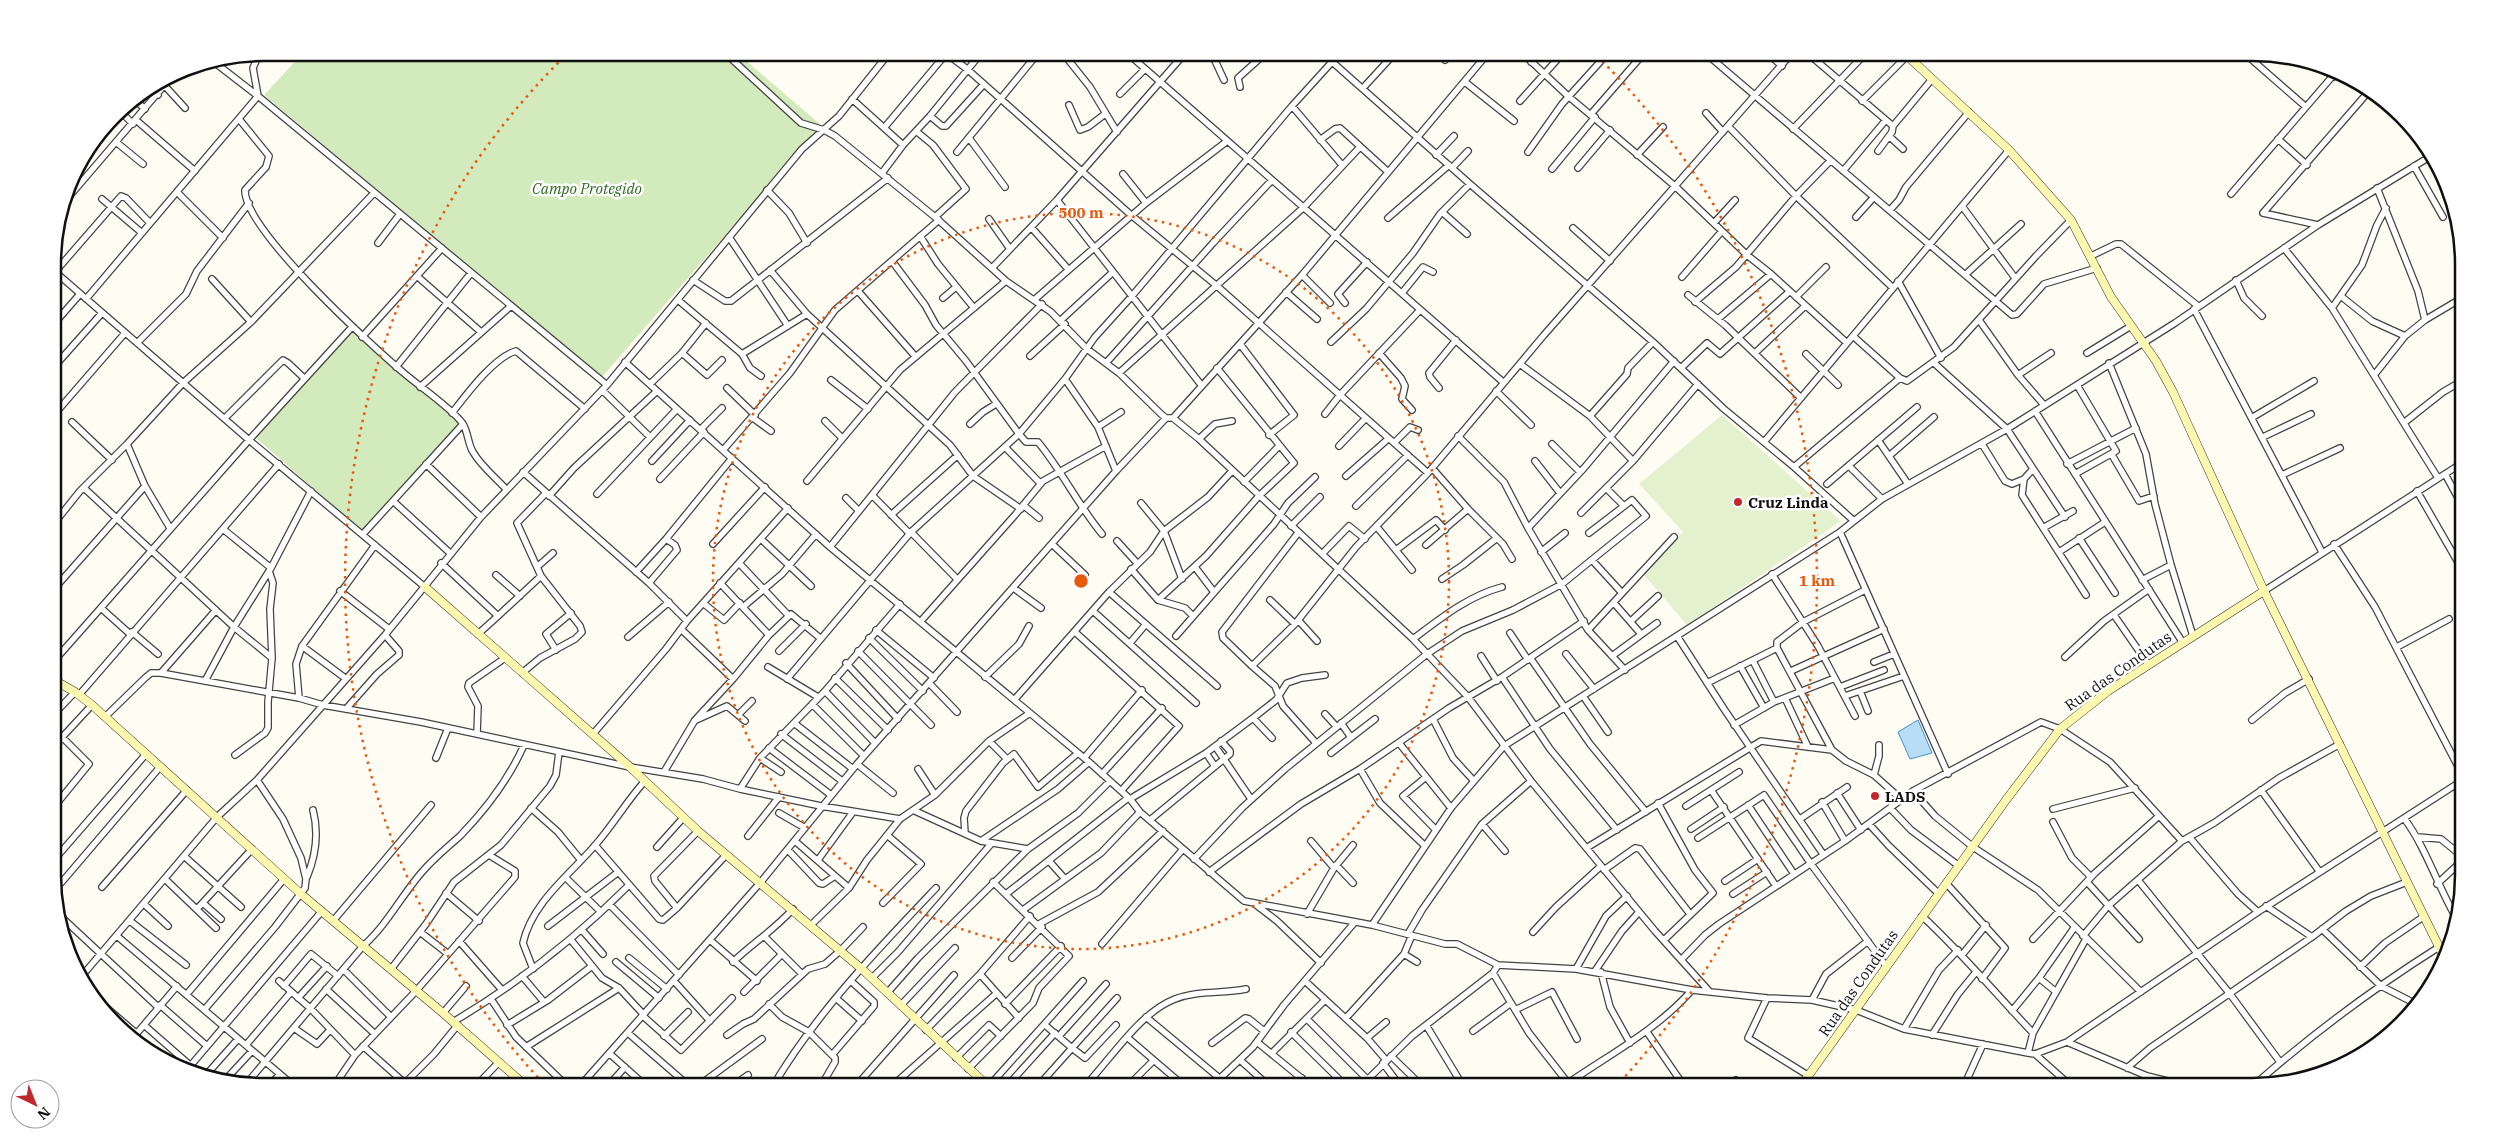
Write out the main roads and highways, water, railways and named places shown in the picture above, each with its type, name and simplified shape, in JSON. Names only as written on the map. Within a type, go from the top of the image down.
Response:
[{"type":"water","points":[[1918,720],[1932,753],[1910,759],[1898,732]]},
{"type":"place","name":"Cruz Linda","points":[[1738,502]]},
{"type":"place","name":"LADS","points":[[1875,796]]},
{"type":"park label","name":"Campo Protegido","points":[[587,188]]}]
